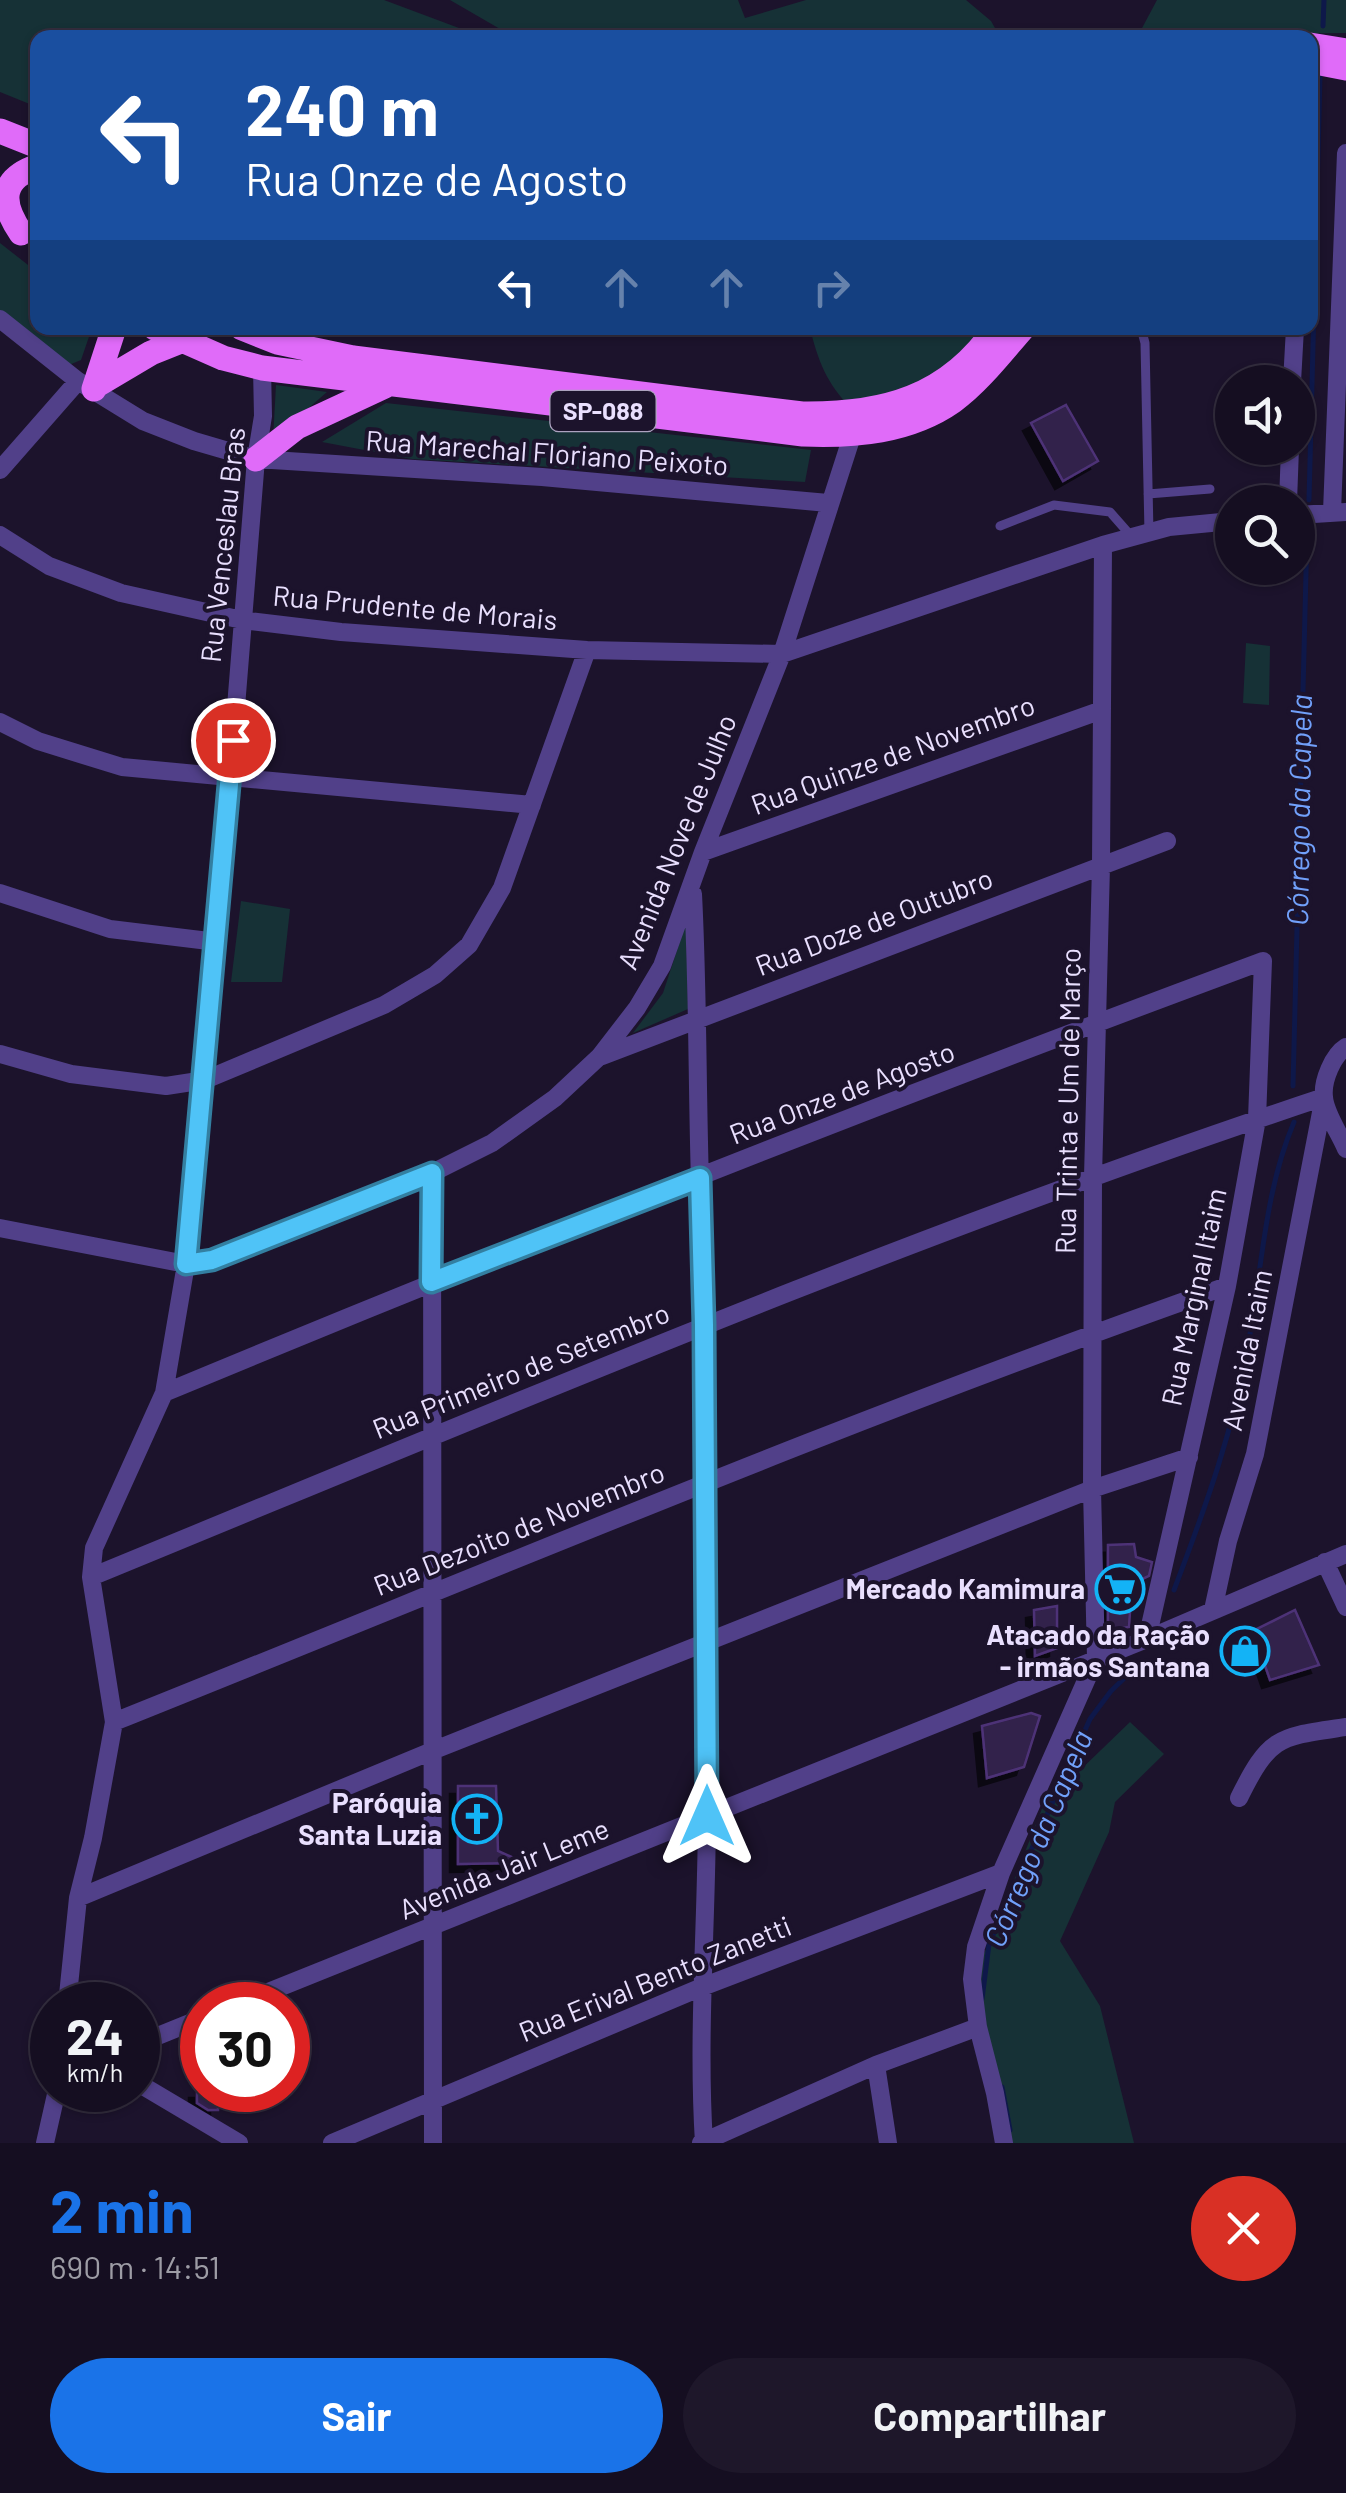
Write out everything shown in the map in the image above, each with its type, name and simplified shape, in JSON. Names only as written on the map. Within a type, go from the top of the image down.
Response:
[{"type":"main road","points":[[1318,46],[1346,51]]},
{"type":"main road","points":[[1318,63],[1346,68]]},
{"type":"main road","points":[[0,131],[30,143]]},
{"type":"main road","points":[[19,232],[6,216],[1,200],[4,185],[16,174],[30,169]]},
{"type":"main road","points":[[89,385],[111,335]]},
{"type":"main road","name":"SP-088","points":[[168,335],[223,358],[262,368],[385,386],[802,434],[852,436],[907,423],[952,401],[1017,335]]},
{"type":"main road","name":"SP-088","points":[[260,335],[353,358],[802,414],[850,414],[928,392],[962,366],[990,335]]},
{"type":"main road","points":[[89,385],[181,342]]},
{"type":"main road","points":[[256,460],[297,426],[385,386]]},
{"type":"street","points":[[1339,512],[1346,153]]},
{"type":"street","name":"Rua Marechal Floriano Peixoto","points":[[0,319],[143,421],[194,442],[256,460],[542,477],[828,504]]},
{"type":"street","points":[[1293,365],[1294,335]]},
{"type":"street","name":"Rua Venceslau Bras","points":[[186,1264],[263,416],[262,368]]},
{"type":"street","points":[[0,470],[89,385]]},
{"type":"street","name":"Avenida Nove de Julho","points":[[186,1264],[212,1260],[432,1173],[492,1143],[555,1098],[600,1056],[638,1008],[662,966],[782,654],[852,436]]},
{"type":"street","name":"Rua Prudente de Morais","points":[[0,536],[50,566],[122,593],[242,620],[341,632],[587,650],[782,654],[1104,545],[1169,527],[1215,523]]},
{"type":"street","name":"Rua Trinta e Um de Março","points":[[1096,1658],[1092,1333],[1104,545]]},
{"type":"street","points":[[0,1054],[72,1074],[166,1086],[205,1080],[384,1005],[435,975],[469,945],[494,902],[587,650]]},
{"type":"street","name":"Rua Quinze de Novembro","points":[[703,852],[1102,710]]},
{"type":"street","points":[[0,722],[38,741],[122,767],[532,805]]},
{"type":"street","name":"Rua Doze de Outubro","points":[[600,1056],[1167,841]]},
{"type":"street","points":[[692,883],[700,1018],[704,1325],[707,1816],[703,2143],[876,2065],[978,2026]]},
{"type":"street","points":[[0,893],[110,928],[218,942]]},
{"type":"street","name":"Rua Onze de Agosto","points":[[164,1393],[431,1282],[1096,1023],[1263,962]]},
{"type":"street","name":"Rua Marginal Itaim","points":[[1147,1639],[1227,1286],[1257,1119],[1263,962]]},
{"type":"street","name":"Avenida Itaim","points":[[1213,1610],[1262,1419],[1305,1179],[1329,1070],[1346,1047]]},
{"type":"street","points":[[1324,1097],[1346,1149]]},
{"type":"street","name":"Rua Primeiro de Setembro","points":[[90,1577],[704,1325],[1094,1177],[1324,1097]]},
{"type":"street","points":[[432,1173],[433,2143]]},
{"type":"street","points":[[0,1228],[186,1264],[164,1393],[94,1548],[90,1577],[114,1722],[78,1898],[69,1982]]},
{"type":"street","name":"Rua Dezoito de Novembro","points":[[114,1722],[704,1484],[1092,1333],[1227,1286]]},
{"type":"street","points":[[78,1898],[1092,1489],[1189,1456]]},
{"type":"street","name":"Avenida Jair Leme","points":[[294,1982],[1147,1639],[1346,1554]]},
{"type":"street","points":[[1325,1562],[1346,1607]]},
{"type":"street","points":[[1004,2143],[978,2026],[972,1979],[976,1946],[1000,1873],[1096,1658]]},
{"type":"street","points":[[1239,1798],[1270,1746],[1289,1735],[1346,1727]]},
{"type":"street","name":"Rua Erival Bento Zanetti","points":[[332,2143],[702,1987],[1000,1873]]},
{"type":"street","points":[[876,2065],[888,2143]]},
{"type":"street","points":[[160,2096],[239,2143]]},
{"type":"street","points":[[45,2143],[52,2112]]},
{"type":"lane","points":[[1000,526],[1054,505],[1110,512],[1140,535],[1148,494],[1144,335]]},
{"type":"lane","points":[[1148,494],[1210,489]]},
{"type":"green space","points":[[0,0],[384,0],[464,30],[30,30],[30,104],[0,92]]},
{"type":"green space","points":[[450,0],[738,0],[745,18],[806,0],[966,0],[996,30],[502,30]]},
{"type":"green space","points":[[1157,0],[1346,0],[1346,33],[1141,30]]},
{"type":"green space","points":[[0,243],[30,267],[30,335],[90,335],[81,360],[64,367],[0,316]]},
{"type":"green space","points":[[812,335],[979,335],[925,387],[851,408],[824,371]]},
{"type":"green space","points":[[276,385],[327,392],[273,439]]},
{"type":"green space","points":[[386,403],[811,450],[805,482],[412,459],[322,442]]},
{"type":"green space","points":[[1246,643],[1270,646],[1269,705],[1243,703]]},
{"type":"green space","points":[[241,901],[290,909],[282,982],[231,982]]},
{"type":"green space","points":[[686,923],[688,1009],[633,1033],[663,993]]},
{"type":"green space","points":[[1130,1722],[1164,1754],[1115,1802],[1109,1832],[1060,1941],[1100,2006],[1134,2143],[1002,2143],[972,1975],[989,1944],[1043,1806]]},
{"type":"building","points":[[1066,405],[1098,461],[1063,481],[1031,423]]},
{"type":"building","name":"Mercado Kamimura","points":[[1134,1544],[1136,1557],[1152,1562],[1149,1576],[1136,1582],[1129,1627],[1108,1630],[1108,1545]]},
{"type":"building","points":[[1057,1606],[1057,1648],[1035,1656],[1034,1610]]},
{"type":"building","points":[[1295,1610],[1319,1665],[1270,1680],[1253,1631]]},
{"type":"building","points":[[1031,1713],[1040,1716],[1024,1767],[987,1778],[982,1726]]},
{"type":"building","name":"Paróquia Santa Luzia","points":[[458,1786],[496,1786],[498,1851],[525,1863],[458,1864]]},
{"type":"waterway","name":"Córrego da Capela","points":[[1323,26],[1324,0]]},
{"type":"waterway","name":"Córrego da Capela","points":[[1318,153],[1320,76]]},
{"type":"waterway","name":"Córrego da Capela","points":[[1309,485],[1313,335]]},
{"type":"waterway","name":"Córrego da Capela","points":[[1293,1086],[1306,585]]},
{"type":"waterway","name":"Córrego da Capela","points":[[1174,1590],[1208,1497],[1235,1405],[1270,1202],[1294,1122]]},
{"type":"waterway","name":"Córrego da Capela","points":[[982,1999],[989,1944],[1090,1719],[1136,1667]]},
{"type":"waterway","name":"Córrego da Capela","points":[[1002,2087],[1010,2130]]},
{"type":"place","name":"Mercado Kamimura","points":[[1120,1589]]},
{"type":"place","name":"Atacado da Ração - irmãos Santana","points":[[1245,1651]]},
{"type":"place","name":"Paróquia Santa Luzia","points":[[477,1819]]},
{"type":"route","points":[[233,740],[218,942],[186,1264],[212,1260],[432,1173],[431,1282],[700,1178],[707,1816]]}]
